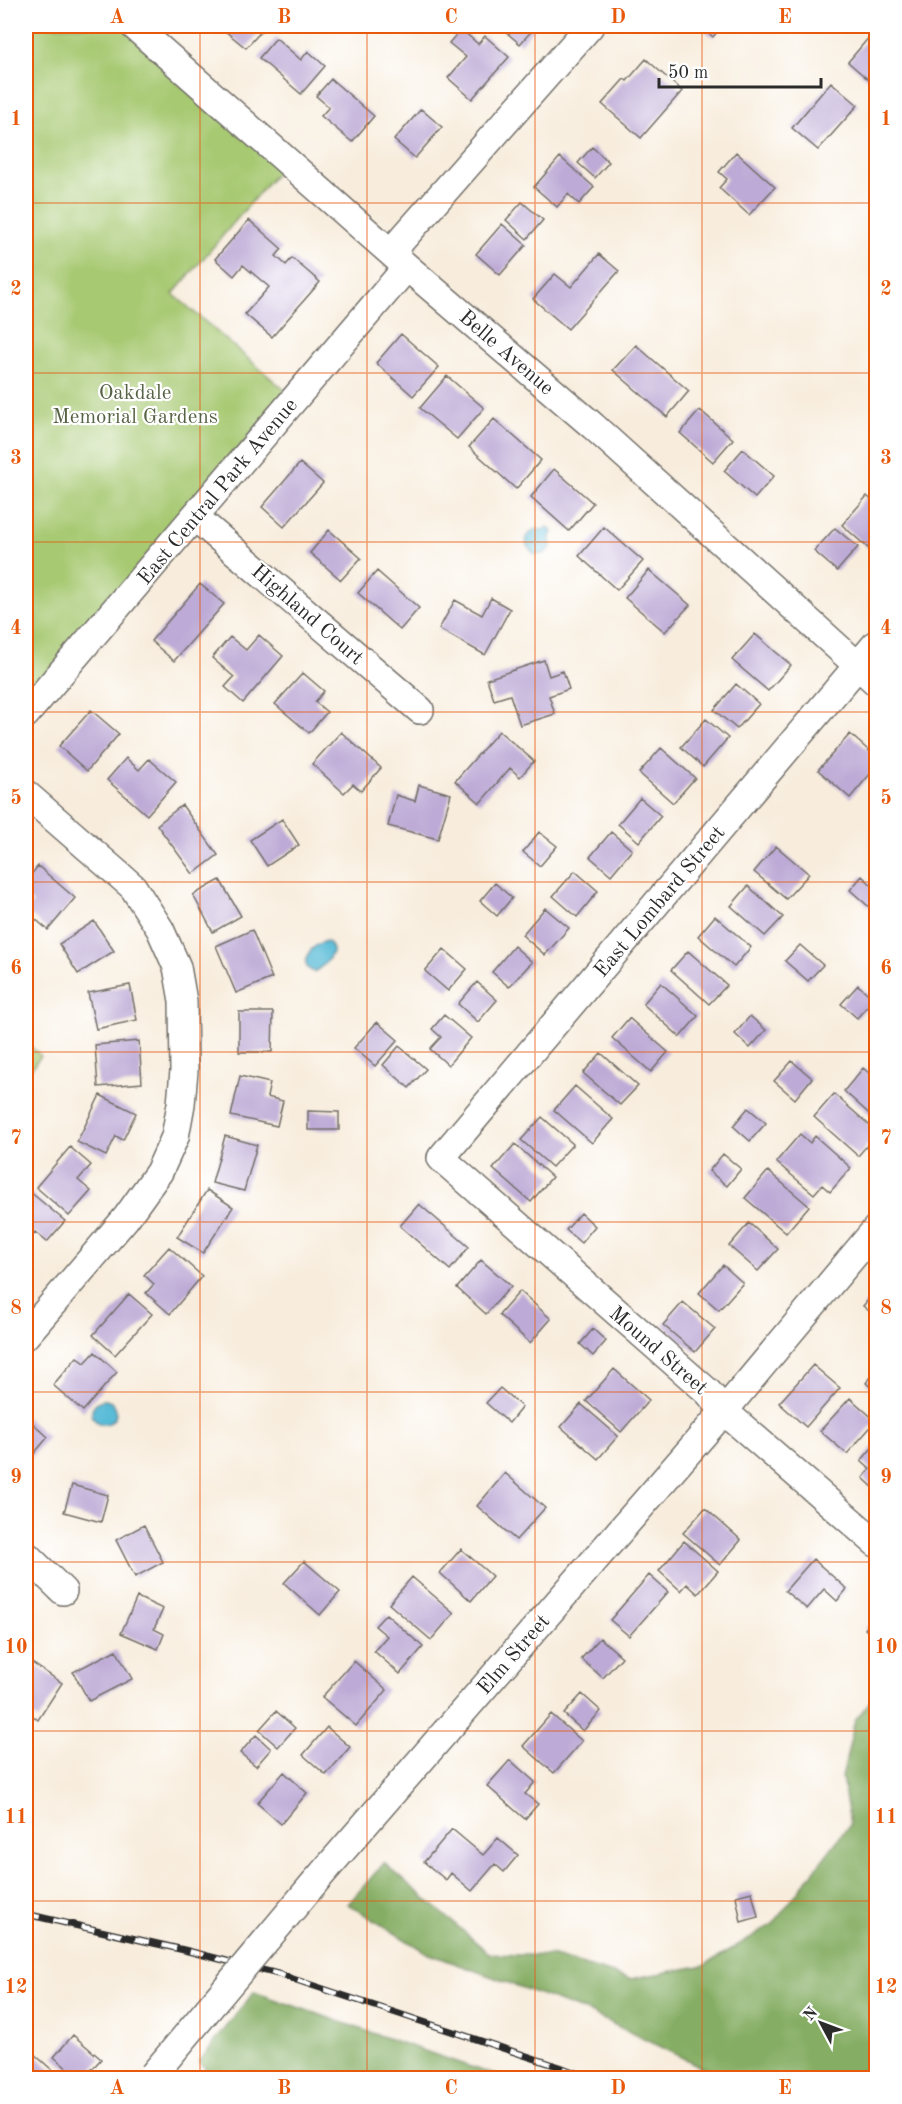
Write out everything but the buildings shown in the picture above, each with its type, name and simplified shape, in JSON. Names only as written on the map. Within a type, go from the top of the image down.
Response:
[{"type":"street","name":"Belle Avenue","points":[[134,26],[399,260],[602,434],[867,674]]},
{"type":"street","name":"East Central Park Avenue","points":[[26,714],[195,517],[399,260],[590,26]]},
{"type":"street","name":"Highland Court","points":[[195,517],[420,710]]},
{"type":"street","name":"East Lombard Street","points":[[441,1158],[867,674],[876,644]]},
{"type":"street","points":[[26,794],[134,887],[160,929],[177,967],[183,1000],[184,1071],[175,1137],[159,1172],[126,1218],[26,1335]]},
{"type":"street","name":"Mound Street","points":[[441,1158],[708,1392],[724,1411],[876,1543]]},
{"type":"street","name":"Elm Street","points":[[152,2077],[315,1882],[724,1411],[876,1229]]},
{"type":"street","points":[[26,1555],[63,1591]]},
{"type":"green space","name":"Oakdale Memorial Gardens","points":[[26,26],[124,26],[283,165],[173,294],[287,392],[26,699]]},
{"type":"green space","points":[[26,1042],[41,1056],[26,1075]]},
{"type":"green space","points":[[876,1694],[876,1775],[874,1778],[876,1785],[876,2078],[724,2078],[588,2012],[427,1953],[348,1904],[384,1863],[490,1954],[554,1956],[630,1979],[705,1965],[773,1924],[850,1824],[842,1777],[855,1720]]},
{"type":"green space","points":[[254,1992],[505,2078],[215,2078],[199,2062]]},
{"type":"water","points":[[548,527],[553,533],[550,536],[551,547],[544,554],[534,554],[527,546],[526,537],[535,529],[543,530]]},
{"type":"water","points":[[327,941],[332,949],[330,958],[314,972],[306,964],[308,954],[317,945]]},
{"type":"water","points":[[104,1400],[113,1403],[116,1412],[113,1421],[104,1424],[95,1421],[92,1412],[95,1403]]},
{"type":"railway","points":[[26,1914],[278,1974],[589,2078]]}]
